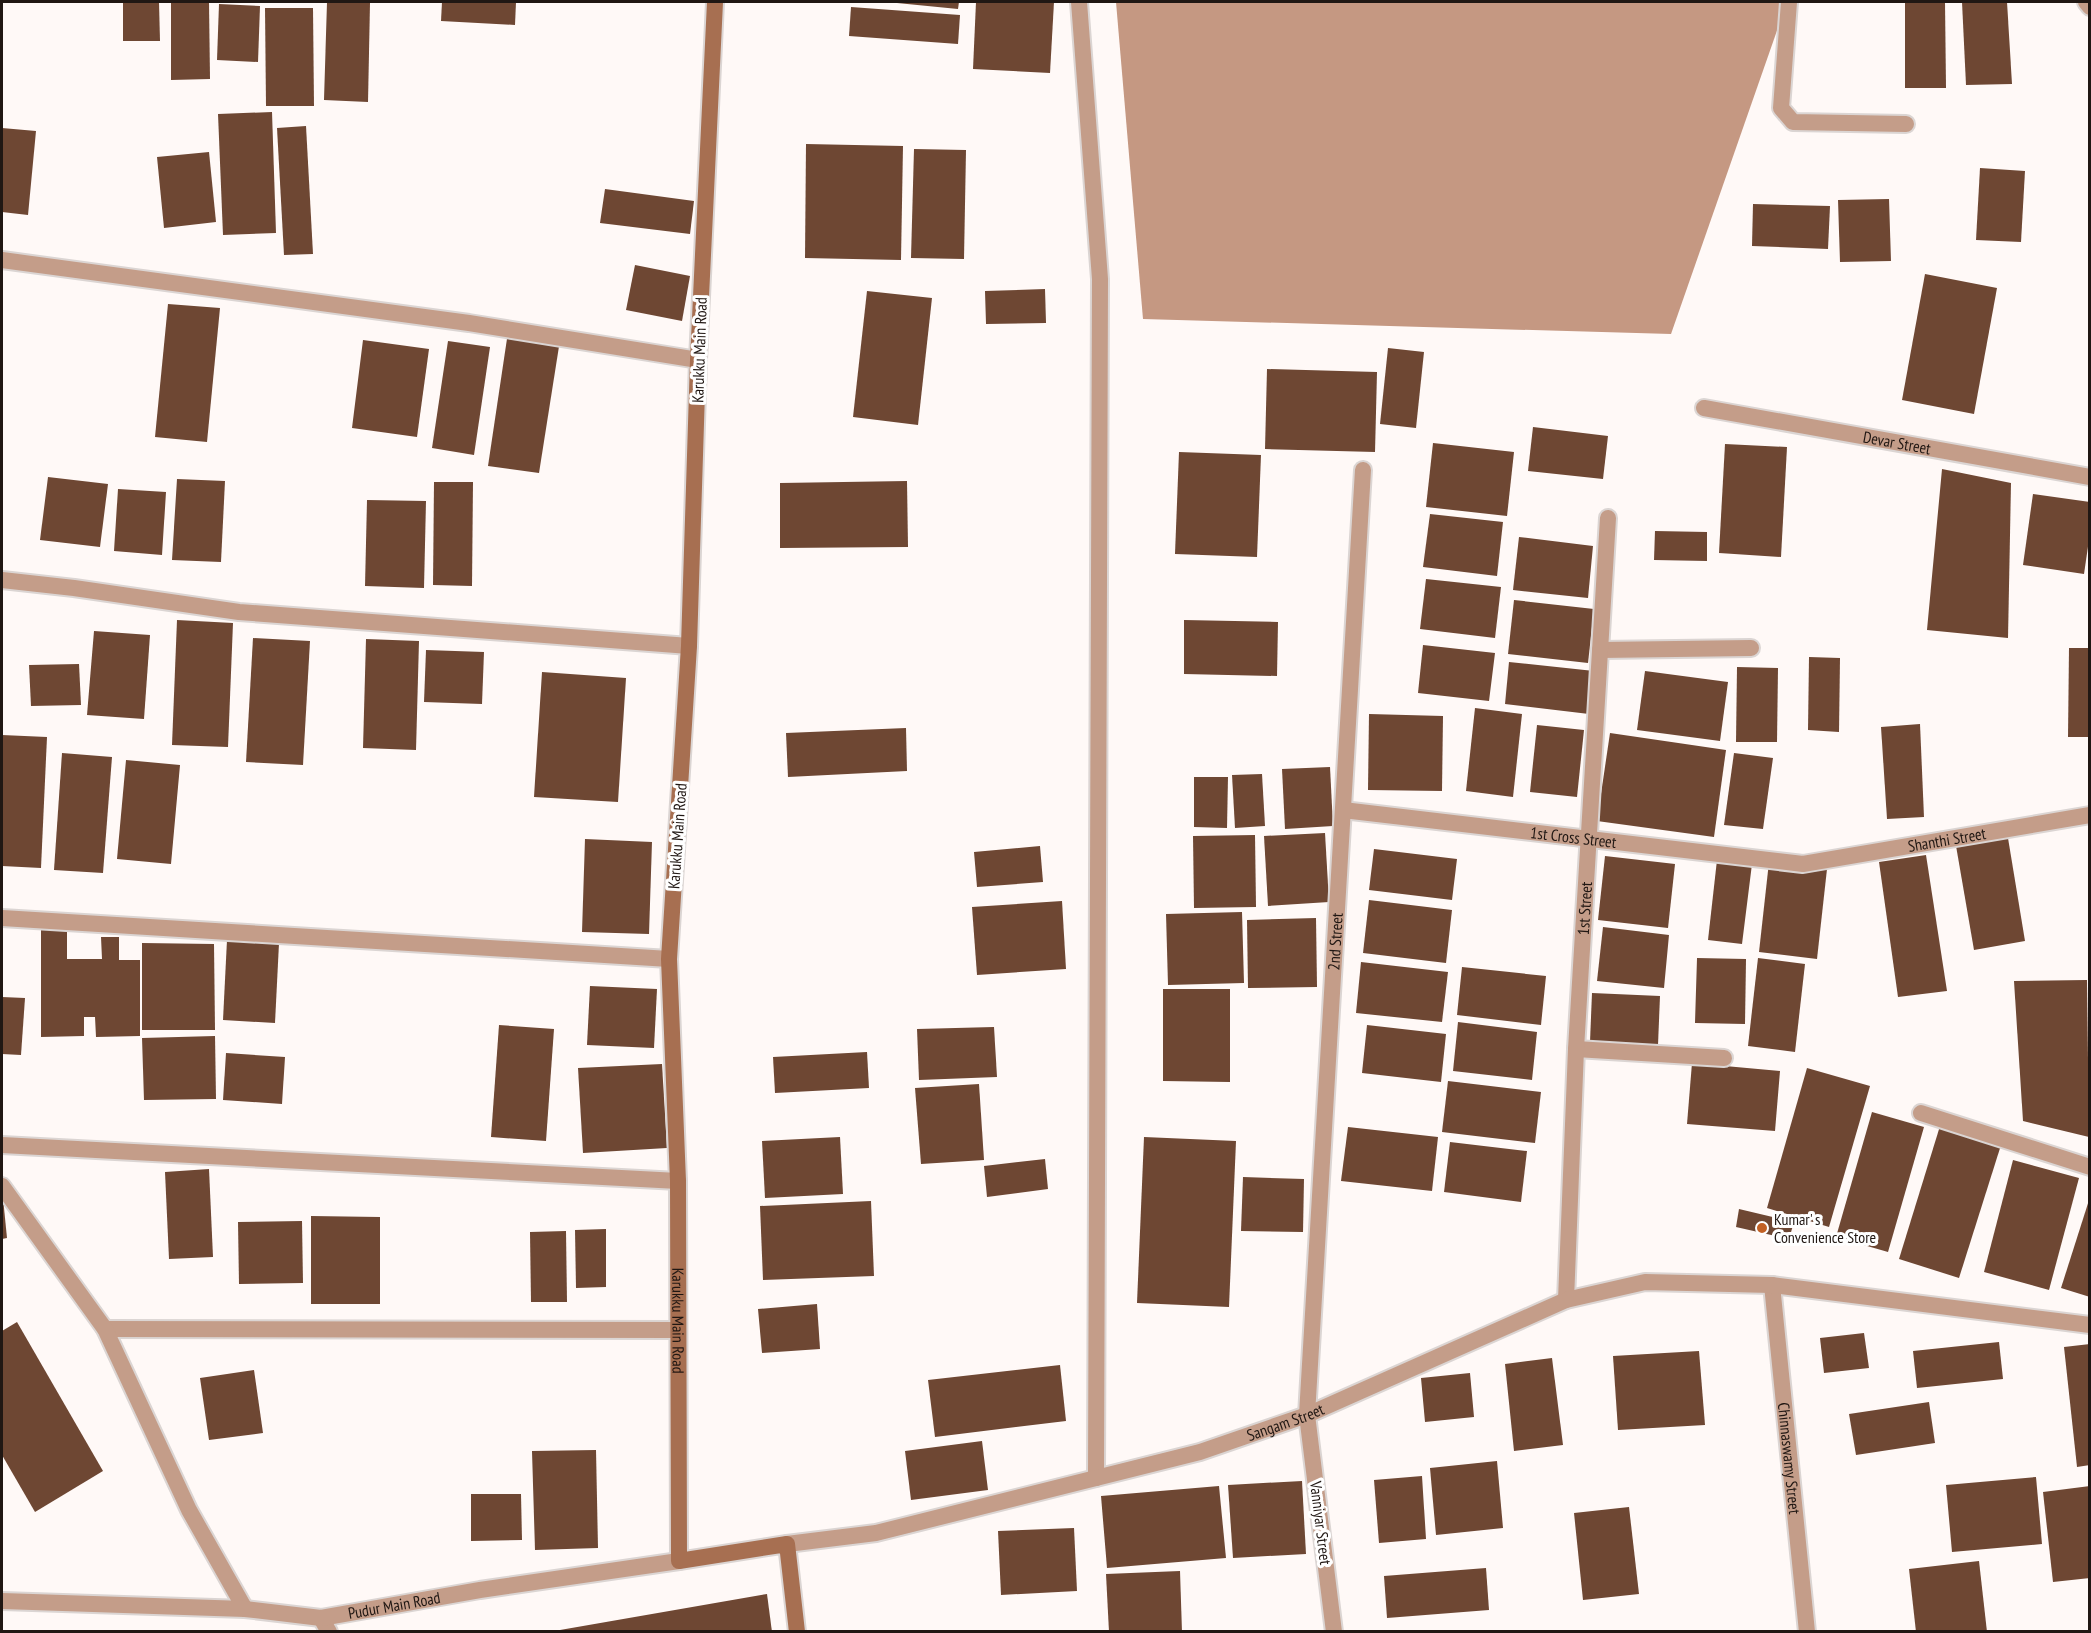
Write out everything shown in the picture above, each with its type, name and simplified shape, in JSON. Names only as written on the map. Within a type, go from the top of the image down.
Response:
[{"type":"main road","name":"Karukku Main Road","points":[[679,1561],[678,1181],[669,959],[689,646],[698,360],[715,2]]},
{"type":"main road","points":[[679,1561],[787,1544],[797,1632]]},
{"type":"street","points":[[1079,2],[1100,279],[1096,1478]]},
{"type":"street","points":[[1789,2],[1781,108],[1793,122],[1906,124]]},
{"type":"street","points":[[2086,2],[2090,7]]},
{"type":"street","points":[[2,260],[468,323],[698,360]]},
{"type":"street","name":"Devar Street","points":[[1704,408],[2090,477]]},
{"type":"street","name":"2nd Street","points":[[1307,1414],[1363,470]]},
{"type":"street","name":"1st Street","points":[[1566,1300],[1576,1048],[1608,518]]},
{"type":"street","points":[[2,580],[239,612],[689,646]]},
{"type":"street","points":[[1600,650],[1751,648]]},
{"type":"street","name":"1st Cross Street","points":[[1343,810],[1803,864]]},
{"type":"street","name":"Shanthi Street","points":[[1803,864],[2090,815]]},
{"type":"street","points":[[2,918],[669,959]]},
{"type":"street","points":[[1576,1048],[1724,1058]]},
{"type":"street","points":[[1921,1113],[2090,1167]]},
{"type":"street","points":[[2,1145],[678,1181]]},
{"type":"street","points":[[2,1186],[105,1329],[189,1510],[245,1609]]},
{"type":"street","name":"Sangam Street","points":[[787,1544],[876,1533],[1200,1452],[1307,1414],[1566,1300],[1645,1282],[1772,1285],[2090,1325]]},
{"type":"street","name":"Chinnaswamy Street","points":[[1772,1285],[1807,1632]]},
{"type":"street","points":[[105,1329],[678,1330]]},
{"type":"street","name":"Vanniyar Street","points":[[1307,1414],[1334,1632]]},
{"type":"street","name":"Pudur Main Road","points":[[2,1601],[245,1609],[325,1625],[480,1590],[679,1561]]},
{"type":"shaded area","points":[[1116,2],[1787,2],[1671,334],[1143,319]]},
{"type":"building","points":[[123,2],[159,2],[160,41],[123,41]]},
{"type":"building","points":[[171,2],[209,2],[210,79],[171,80]]},
{"type":"building","points":[[327,2],[370,3],[368,102],[324,100]]},
{"type":"building","points":[[442,2],[516,2],[515,25],[441,21]]},
{"type":"building","points":[[897,2],[959,2],[958,9]]},
{"type":"building","points":[[976,2],[1054,2],[1050,73],[973,69]]},
{"type":"building","points":[[1905,2],[1945,2],[1946,88],[1905,88]]},
{"type":"building","points":[[1962,2],[2007,2],[2012,84],[1966,85]]},
{"type":"building","points":[[219,4],[260,6],[258,62],[217,60]]},
{"type":"building","points":[[851,7],[960,15],[958,44],[849,36]]},
{"type":"building","points":[[265,8],[313,8],[314,106],[266,106]]},
{"type":"building","points":[[272,112],[276,233],[223,235],[218,114]]},
{"type":"building","points":[[306,126],[313,254],[284,255],[277,128]]},
{"type":"building","points":[[2,128],[36,131],[28,215],[2,212]]},
{"type":"building","points":[[806,144],[903,146],[901,260],[805,258]]},
{"type":"building","points":[[914,149],[966,150],[964,259],[911,258]]},
{"type":"building","points":[[209,152],[216,222],[164,228],[157,157]]},
{"type":"building","points":[[1980,168],[2025,171],[2021,242],[1976,240]]},
{"type":"building","points":[[605,189],[694,201],[690,234],[600,223]]},
{"type":"building","points":[[1889,199],[1891,261],[1840,262],[1838,200]]},
{"type":"building","points":[[1753,204],[1830,206],[1828,249],[1752,246]]},
{"type":"building","points":[[635,265],[690,276],[682,321],[626,310]]},
{"type":"building","points":[[1925,274],[1997,288],[1974,414],[1902,400]]},
{"type":"building","points":[[1045,289],[1046,323],[986,324],[985,291]]},
{"type":"building","points":[[867,291],[932,298],[918,425],[853,417]]},
{"type":"building","points":[[168,304],[220,308],[207,442],[155,437]]},
{"type":"building","points":[[508,332],[560,340],[539,473],[488,466]]},
{"type":"building","points":[[363,340],[429,349],[417,437],[352,428]]},
{"type":"building","points":[[448,341],[490,347],[474,455],[432,448]]},
{"type":"building","points":[[1388,348],[1424,352],[1416,428],[1380,424]]},
{"type":"building","points":[[1267,369],[1377,372],[1375,452],[1265,449]]},
{"type":"building","points":[[1533,427],[1608,436],[1603,479],[1528,471]]},
{"type":"building","points":[[1433,443],[1514,452],[1507,516],[1426,507]]},
{"type":"building","points":[[1725,444],[1787,447],[1781,557],[1719,553]]},
{"type":"building","points":[[1179,452],[1261,455],[1257,557],[1175,554]]},
{"type":"building","points":[[1942,469],[2011,483],[2008,638],[1927,630]]},
{"type":"building","points":[[48,477],[108,484],[100,547],[40,540]]},
{"type":"building","points":[[177,479],[225,481],[221,562],[172,560]]},
{"type":"building","points":[[907,481],[908,547],[780,548],[780,483]]},
{"type":"building","points":[[434,482],[473,482],[472,586],[433,585]]},
{"type":"building","points":[[118,489],[166,492],[162,555],[114,551]]},
{"type":"building","points":[[2033,494],[2090,502],[2090,533],[2084,574],[2023,565]]},
{"type":"building","points":[[367,500],[426,501],[424,588],[365,586]]},
{"type":"building","points":[[1430,514],[1503,522],[1497,576],[1423,567]]},
{"type":"building","points":[[1655,531],[1707,532],[1707,561],[1654,560]]},
{"type":"building","points":[[1519,537],[1593,546],[1588,598],[1513,590]]},
{"type":"building","points":[[1426,579],[1501,587],[1495,638],[1420,629]]},
{"type":"building","points":[[1514,600],[1594,609],[1588,663],[1508,654]]},
{"type":"building","points":[[177,620],[233,623],[228,747],[172,745]]},
{"type":"building","points":[[1184,620],[1278,622],[1277,676],[1184,674]]},
{"type":"building","points":[[94,631],[150,635],[144,719],[87,715]]},
{"type":"building","points":[[253,638],[310,641],[303,765],[246,762]]},
{"type":"building","points":[[366,639],[419,641],[416,750],[363,748]]},
{"type":"building","points":[[1423,645],[1495,653],[1489,701],[1418,693]]},
{"type":"building","points":[[2069,648],[2090,648],[2090,737],[2068,737]]},
{"type":"building","points":[[426,650],[484,652],[482,704],[424,702]]},
{"type":"building","points":[[1809,657],[1840,658],[1839,732],[1808,730]]},
{"type":"building","points":[[1509,662],[1594,671],[1589,714],[1505,704]]},
{"type":"building","points":[[79,664],[81,705],[31,706],[29,665]]},
{"type":"building","points":[[1737,667],[1778,668],[1777,742],[1736,742]]},
{"type":"building","points":[[1645,671],[1728,682],[1720,741],[1637,730]]},
{"type":"building","points":[[542,672],[626,678],[618,802],[534,797]]},
{"type":"building","points":[[1475,708],[1522,714],[1513,797],[1466,791]]},
{"type":"building","points":[[1369,714],[1443,716],[1442,791],[1368,790]]},
{"type":"building","points":[[1920,724],[1924,817],[1887,819],[1881,727]]},
{"type":"building","points":[[1537,725],[1584,730],[1577,797],[1530,792]]},
{"type":"building","points":[[906,728],[907,771],[788,777],[786,733]]},
{"type":"building","points":[[1610,733],[1726,750],[1714,837],[1597,821]]},
{"type":"building","points":[[2,735],[47,737],[41,868],[2,866]]},
{"type":"building","points":[[62,753],[112,757],[103,873],[54,870]]},
{"type":"building","points":[[1734,753],[1773,758],[1763,829],[1724,825]]},
{"type":"building","points":[[126,760],[180,765],[171,864],[117,859]]},
{"type":"building","points":[[1330,767],[1333,826],[1285,829],[1282,769]]},
{"type":"building","points":[[1262,774],[1265,826],[1235,828],[1232,775]]},
{"type":"building","points":[[1194,777],[1228,777],[1227,828],[1194,827]]},
{"type":"building","points":[[2007,832],[2025,941],[1974,950],[1955,840]]},
{"type":"building","points":[[1325,833],[1329,902],[1268,906],[1264,836]]},
{"type":"building","points":[[1255,835],[1256,907],[1194,908],[1193,836]]},
{"type":"building","points":[[585,839],[652,842],[649,934],[582,932]]},
{"type":"building","points":[[1040,846],[1043,882],[977,887],[974,852]]},
{"type":"building","points":[[1374,849],[1457,859],[1452,900],[1369,890]]},
{"type":"building","points":[[1926,855],[1947,991],[1898,997],[1879,862]]},
{"type":"building","points":[[1605,856],[1675,864],[1668,928],[1598,920]]},
{"type":"building","points":[[1717,860],[1752,864],[1742,944],[1708,940]]},
{"type":"building","points":[[1769,862],[1827,869],[1817,959],[1759,952]]},
{"type":"building","points":[[1369,900],[1452,910],[1446,963],[1363,953]]},
{"type":"building","points":[[1062,901],[1066,969],[977,975],[972,907]]},
{"type":"building","points":[[1242,912],[1244,983],[1168,985],[1166,914]]},
{"type":"building","points":[[1316,918],[1317,987],[1248,988],[1247,920]]},
{"type":"building","points":[[67,926],[67,959],[102,959],[101,937],[119,937],[119,960],[140,960],[140,1036],[96,1037],[95,1017],[84,1017],[84,1036],[41,1037],[41,927]]},
{"type":"building","points":[[1603,927],[1669,935],[1664,988],[1597,981]]},
{"type":"building","points":[[227,940],[279,943],[275,1023],[223,1020]]},
{"type":"building","points":[[142,943],[214,944],[215,1030],[142,1030]]},
{"type":"building","points":[[1697,958],[1746,959],[1745,1024],[1695,1023]]},
{"type":"building","points":[[1758,958],[1805,964],[1795,1052],[1748,1046]]},
{"type":"building","points":[[1361,962],[1448,972],[1442,1022],[1356,1013]]},
{"type":"building","points":[[1462,967],[1546,976],[1541,1025],[1457,1015]]},
{"type":"building","points":[[2087,980],[2089,1137],[2023,1121],[2014,981]]},
{"type":"building","points":[[590,986],[657,989],[654,1048],[587,1045]]},
{"type":"building","points":[[1163,989],[1230,989],[1230,1082],[1163,1081]]},
{"type":"building","points":[[1592,993],[1660,996],[1658,1045],[1590,1042]]},
{"type":"building","points":[[2,997],[25,998],[21,1055],[2,1054]]},
{"type":"building","points":[[1458,1022],[1537,1032],[1532,1080],[1453,1071]]},
{"type":"building","points":[[499,1025],[554,1029],[546,1141],[491,1137]]},
{"type":"building","points":[[1367,1025],[1446,1034],[1441,1082],[1362,1073]]},
{"type":"building","points":[[994,1027],[997,1077],[919,1080],[917,1029]]},
{"type":"building","points":[[215,1036],[216,1099],[144,1100],[142,1038]]},
{"type":"building","points":[[867,1052],[869,1088],[775,1093],[773,1057]]},
{"type":"building","points":[[226,1053],[285,1057],[282,1104],[223,1100]]},
{"type":"building","points":[[1692,1063],[1780,1071],[1775,1131],[1687,1124]]},
{"type":"building","points":[[662,1064],[667,1148],[583,1153],[578,1068]]},
{"type":"building","points":[[1807,1068],[1870,1086],[1829,1227],[1767,1208]]},
{"type":"building","points":[[1448,1081],[1541,1092],[1535,1143],[1442,1132]]},
{"type":"building","points":[[979,1084],[984,1160],[921,1164],[915,1088]]},
{"type":"building","points":[[1872,1112],[1924,1127],[1888,1252],[1836,1237]]},
{"type":"building","points":[[1940,1126],[2001,1145],[1959,1278],[1899,1259]]},
{"type":"building","points":[[1348,1127],[1438,1137],[1432,1191],[1341,1181]]},
{"type":"building","points":[[840,1137],[843,1194],[765,1198],[762,1141]]},
{"type":"building","points":[[1144,1137],[1236,1141],[1229,1307],[1137,1303]]},
{"type":"building","points":[[1450,1142],[1527,1151],[1521,1202],[1444,1192]]},
{"type":"building","points":[[1045,1159],[1048,1189],[987,1197],[984,1166]]},
{"type":"building","points":[[2013,1160],[2079,1178],[2049,1290],[1984,1272]]},
{"type":"building","points":[[209,1169],[213,1257],[169,1259],[165,1172]]},
{"type":"building","points":[[1243,1177],[1304,1179],[1303,1232],[1241,1231]]},
{"type":"building","points":[[2090,1197],[2090,1297],[2061,1288]]},
{"type":"building","points":[[2,1198],[7,1238],[2,1239]]},
{"type":"building","points":[[871,1201],[874,1276],[763,1280],[760,1206]]},
{"type":"building","points":[[1739,1209],[1794,1222],[1789,1239],[1736,1227]]},
{"type":"building","points":[[311,1216],[380,1217],[380,1304],[311,1304]]},
{"type":"building","points":[[302,1221],[303,1283],[239,1284],[238,1222]]},
{"type":"building","points":[[606,1229],[606,1287],[576,1288],[575,1230]]},
{"type":"building","points":[[566,1231],[567,1302],[531,1302],[530,1232]]},
{"type":"building","points":[[817,1304],[820,1349],[762,1353],[758,1309]]},
{"type":"building","points":[[17,1322],[103,1471],[35,1512],[2,1455],[2,1331]]},
{"type":"building","points":[[1864,1333],[1869,1368],[1824,1373],[1820,1338]]},
{"type":"building","points":[[1999,1342],[2003,1379],[1917,1388],[1913,1351]]},
{"type":"building","points":[[2090,1344],[2090,1465],[2077,1467],[2064,1347]]},
{"type":"building","points":[[1699,1351],[1705,1425],[1618,1430],[1613,1356]]},
{"type":"building","points":[[1552,1358],[1563,1445],[1514,1451],[1505,1364]]},
{"type":"building","points":[[1060,1365],[1066,1421],[935,1437],[928,1380]]},
{"type":"building","points":[[254,1370],[263,1433],[209,1440],[200,1378]]},
{"type":"building","points":[[1470,1373],[1474,1417],[1425,1422],[1421,1378]]},
{"type":"building","points":[[1929,1402],[1935,1443],[1856,1455],[1849,1414]]},
{"type":"building","points":[[982,1441],[988,1490],[911,1500],[905,1451]]},
{"type":"building","points":[[596,1450],[598,1548],[535,1550],[532,1451]]},
{"type":"building","points":[[1497,1461],[1503,1528],[1436,1535],[1430,1468]]},
{"type":"building","points":[[1422,1476],[1426,1539],[1379,1543],[1374,1480]]},
{"type":"building","points":[[2036,1477],[2042,1544],[1952,1552],[1946,1485]]},
{"type":"building","points":[[1302,1481],[1306,1554],[1233,1558],[1228,1485]]},
{"type":"building","points":[[1219,1486],[1226,1558],[1107,1568],[1101,1496]]},
{"type":"building","points":[[2090,1486],[2090,1578],[2053,1582],[2043,1492]]},
{"type":"building","points":[[471,1494],[521,1494],[522,1540],[471,1541]]},
{"type":"building","points":[[1629,1507],[1639,1594],[1583,1600],[1574,1513]]},
{"type":"building","points":[[1074,1528],[1077,1591],[1001,1595],[998,1531]]},
{"type":"building","points":[[1979,1561],[1987,1632],[1916,1632],[1909,1569]]},
{"type":"building","points":[[1486,1568],[1489,1610],[1387,1618],[1384,1576]]},
{"type":"building","points":[[1180,1571],[1182,1632],[1109,1632],[1106,1574]]},
{"type":"building","points":[[767,1594],[772,1632],[561,1632],[560,1630]]},
{"type":"place","name":"Kumar' s Convenience Store","points":[[1762,1228]]}]
